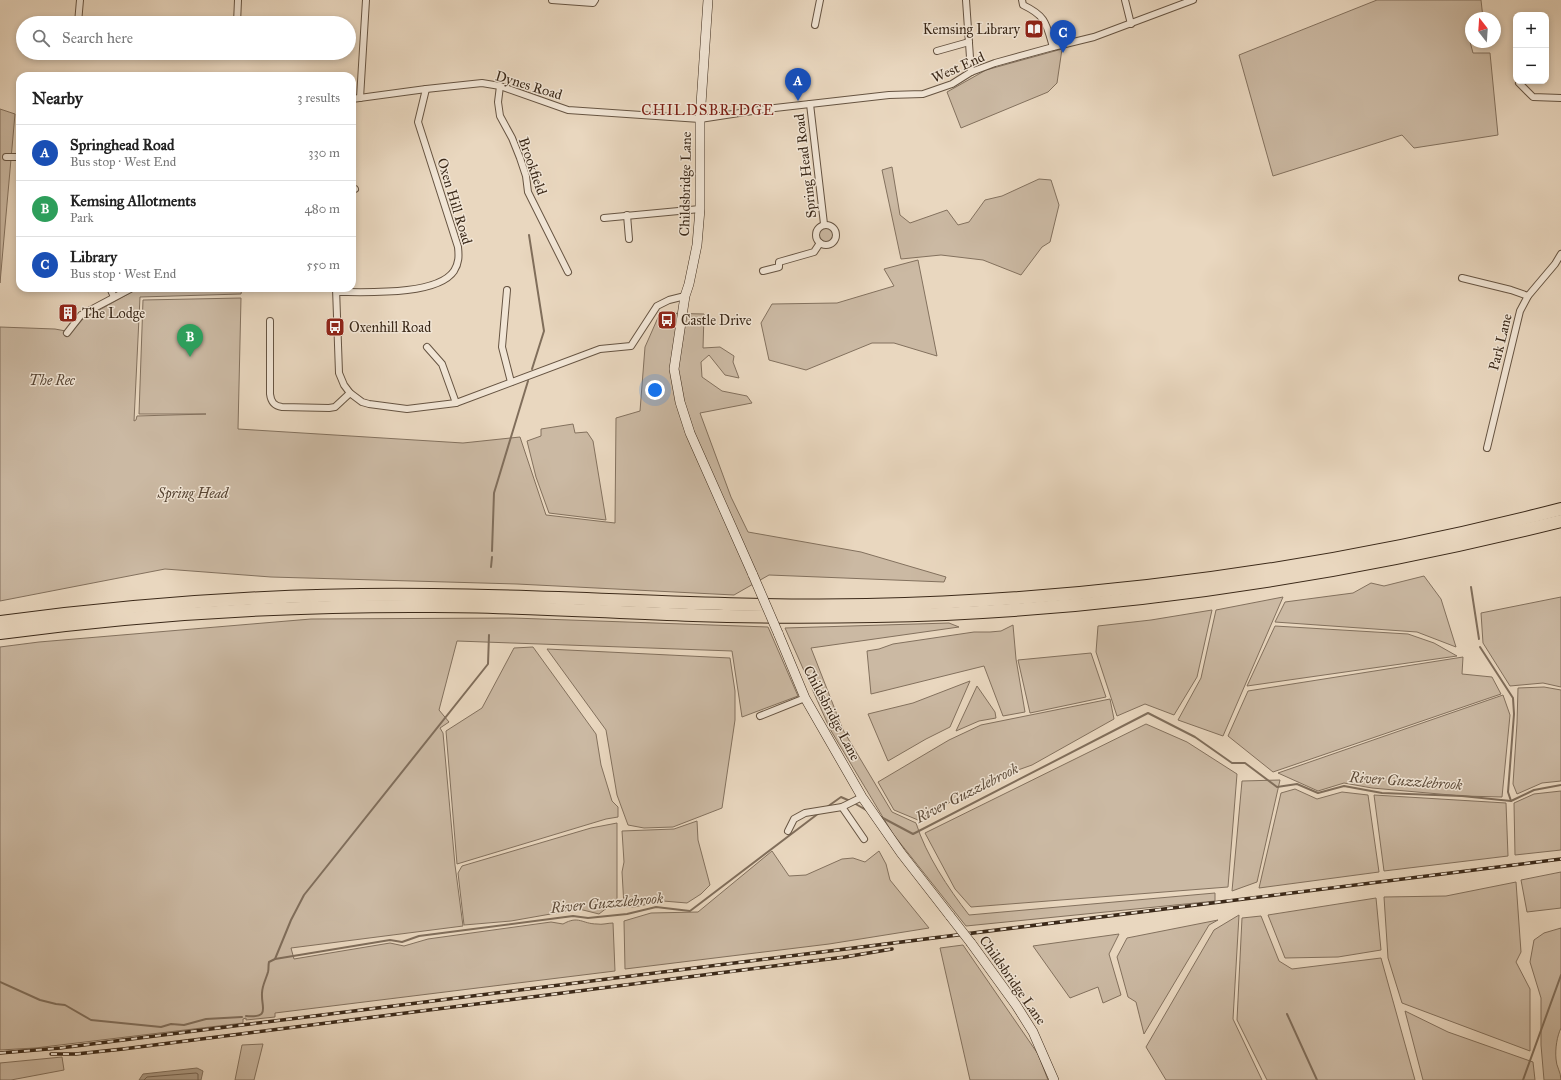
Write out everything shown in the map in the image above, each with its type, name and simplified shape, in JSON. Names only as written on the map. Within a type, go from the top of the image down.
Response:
[{"type":"highway","points":[[0,622],[220,600],[307,596],[476,595],[780,606],[912,604],[1017,598],[1161,585],[1294,566],[1433,540],[1561,509]]},
{"type":"highway","points":[[0,633],[177,614],[350,606],[478,606],[781,617],[921,615],[1010,610],[1142,598],[1276,580],[1420,554],[1561,521]]},
{"type":"street","points":[[79,16],[80,0]]},
{"type":"street","points":[[237,16],[238,0]]},
{"type":"street","points":[[360,98],[366,0]]},
{"type":"street","points":[[552,0],[593,3],[595,0]]},
{"type":"street","name":"Childsbridge Lane","points":[[708,0],[700,119],[700,209],[698,245],[685,296],[674,369],[680,402],[698,453],[753,575],[805,698],[862,797],[901,853],[971,943],[1016,1005],[1033,1032],[1054,1080]]},
{"type":"street","points":[[816,25],[820,0]]},
{"type":"street","points":[[966,0],[971,72]]},
{"type":"street","points":[[1022,0],[1023,5],[1036,11],[1045,21],[1053,47]]},
{"type":"street","points":[[1125,0],[1131,24]]},
{"type":"street","name":"West End","points":[[700,119],[766,109],[889,95],[924,94],[952,84],[971,72],[995,63],[1053,47],[1094,38],[1194,0]]},
{"type":"street","points":[[937,51],[969,42]]},
{"type":"street","name":"Dynes Road","points":[[356,98],[482,83],[500,86],[568,110],[700,119]]},
{"type":"street","points":[[1520,84],[1534,97],[1561,98]]},
{"type":"street","name":"Brookfield","points":[[500,86],[498,102],[500,116],[512,138],[520,158],[526,176],[528,192],[568,272]]},
{"type":"street","name":"Oxen Hill Road","points":[[356,291],[388,292],[428,286],[445,280],[454,272],[457,266],[459,260],[458,247],[418,122],[426,89]]},
{"type":"street","name":"Spring Head Road","points":[[810,104],[824,224]]},
{"type":"street","points":[[6,157],[16,157]]},
{"type":"street","points":[[604,218],[700,209]]},
{"type":"street","points":[[627,215],[629,239]]},
{"type":"street","name":"Spring Head Road","points":[[824,224],[835,229],[836,236],[830,244],[820,244],[816,238],[816,231],[824,224]]},
{"type":"street","points":[[763,271],[778,267],[779,262],[814,252],[820,244]]},
{"type":"street","name":"Park Lane","points":[[1487,448],[1520,311],[1528,296],[1555,264],[1561,254]]},
{"type":"street","points":[[1462,278],[1511,290],[1528,296]]},
{"type":"street","points":[[507,290],[502,347],[511,382]]},
{"type":"street","points":[[112,292],[114,297]]},
{"type":"street","points":[[67,333],[81,315],[124,292]]},
{"type":"street","points":[[336,292],[338,367],[341,379],[350,393],[362,402],[403,409],[456,403],[600,349],[631,346],[657,306],[669,300],[685,296]]},
{"type":"street","points":[[270,321],[270,394],[272,401],[276,406],[335,407],[350,393]]},
{"type":"street","points":[[427,347],[442,364],[456,403]]},
{"type":"street","points":[[760,716],[805,698]]},
{"type":"street","points":[[788,831],[794,820],[805,813],[842,807],[862,797]]},
{"type":"street","points":[[842,807],[864,839]]},
{"type":"green space","points":[[1377,0],[1481,0],[1482,12],[1465,12],[1465,48],[1472,48],[1473,53],[1490,53],[1498,135],[1414,148],[1402,135],[1273,176],[1239,55]]},
{"type":"green space","points":[[1062,49],[1057,83],[1048,92],[961,128],[947,92],[986,70]]},
{"type":"green space","points":[[0,109],[15,114],[0,283]]},
{"type":"green space","points":[[892,167],[900,215],[910,223],[947,210],[958,225],[969,222],[985,200],[1002,196],[1039,179],[1051,180],[1059,205],[1050,242],[1042,247],[1021,275],[983,260],[941,255],[901,259],[882,170]]},
{"type":"green space","points":[[826,228],[831,230],[833,235],[831,240],[826,242],[821,240],[819,235],[821,230]]},
{"type":"green space","points":[[918,260],[937,356],[894,343],[872,343],[806,370],[769,360],[761,323],[772,304],[837,303],[894,286],[884,269]]},
{"type":"green space","name":"Spring Head","points":[[132,292],[241,292],[241,294],[140,297],[134,421],[136,420],[137,416],[206,414],[139,414],[143,300],[241,298],[238,429],[463,443],[520,437],[546,515],[615,523],[616,418],[640,411],[645,347],[660,313],[704,314],[703,348],[720,347],[734,356],[733,362],[739,378],[725,375],[709,355],[701,362],[702,377],[722,391],[747,396],[752,403],[700,413],[731,497],[748,532],[861,552],[946,577],[944,582],[769,575],[734,595],[517,584],[271,577],[165,569],[0,601],[0,327],[55,329],[71,332],[83,319]]},
{"type":"green space","points":[[573,424],[575,433],[587,432],[593,441],[606,520],[549,513],[536,477],[527,441],[541,436],[541,429]]},
{"type":"green space","points":[[1424,576],[1441,599],[1456,647],[1417,632],[1275,622],[1285,602],[1353,593],[1371,583],[1384,586]]},
{"type":"green space","points":[[1283,597],[1223,736],[1178,720],[1201,678],[1216,610]]},
{"type":"green space","points":[[1561,597],[1561,687],[1543,683],[1510,686],[1483,643],[1481,613]]},
{"type":"green space","points":[[1212,610],[1197,677],[1174,715],[1145,704],[1117,716],[1096,652],[1098,626],[1151,620]]},
{"type":"green space","points":[[513,618],[768,627],[798,696],[742,717],[732,651],[457,641],[439,710],[449,722],[440,728],[443,733],[455,865],[463,926],[291,948],[294,959],[390,943],[404,946],[428,939],[551,922],[563,924],[568,921],[577,920],[592,924],[613,923],[615,971],[275,1013],[275,1017],[246,1020],[246,1018],[243,1019],[243,1023],[35,1048],[0,1050],[0,647],[39,642],[311,619]]},
{"type":"green space","points":[[949,623],[959,627],[811,648],[843,730],[892,812],[916,823],[920,835],[938,871],[969,915],[1215,893],[1215,901],[966,926],[893,834],[830,729],[785,628]]},
{"type":"green space","points":[[1013,625],[1016,659],[1025,712],[1003,716],[984,666],[871,694],[867,651],[893,644],[974,632],[1001,631]]},
{"type":"green space","points":[[1275,626],[1408,634],[1434,643],[1457,656],[1247,686]]},
{"type":"green space","points":[[533,647],[596,734],[601,765],[612,801],[618,807],[618,817],[606,819],[457,864],[446,731],[482,708],[514,648]]},
{"type":"green space","points":[[547,649],[730,658],[735,691],[735,720],[722,808],[673,827],[644,828],[628,825],[617,795],[606,730]]},
{"type":"green space","points":[[1091,653],[1106,697],[1030,713],[1018,660]]},
{"type":"green space","points":[[1463,657],[1462,674],[1492,677],[1501,694],[1273,772],[1228,736],[1248,691]]},
{"type":"green space","points":[[970,681],[950,727],[888,761],[868,714],[913,703]]},
{"type":"green space","points":[[977,686],[995,712],[996,718],[979,721],[956,731]]},
{"type":"green space","points":[[1544,687],[1561,690],[1561,781],[1542,783],[1517,794],[1513,784],[1518,688]]},
{"type":"green space","points":[[1503,695],[1510,715],[1502,797],[1462,796],[1372,788],[1344,783],[1318,791],[1278,773]]},
{"type":"green space","points":[[1110,699],[1114,719],[1032,765],[990,780],[918,820],[894,810],[878,782],[949,740],[981,725]]},
{"type":"green space","points":[[1146,724],[1187,742],[1237,774],[1228,887],[971,907],[955,889],[925,833]]},
{"type":"green space","points":[[1280,780],[1257,882],[1232,891],[1242,781]]},
{"type":"green space","points":[[1295,789],[1317,799],[1342,792],[1368,795],[1379,872],[1259,888],[1281,793]]},
{"type":"green space","points":[[1561,791],[1561,850],[1515,855],[1514,803],[1534,794]]},
{"type":"green space","points":[[1374,795],[1506,803],[1508,856],[1384,871]]},
{"type":"green space","points":[[697,821],[698,840],[710,885],[701,894],[687,903],[663,901],[634,907],[624,906],[622,831],[674,829]]},
{"type":"green space","points":[[617,823],[617,900],[599,914],[575,908],[562,912],[511,921],[464,925],[458,873],[462,866],[591,828]]},
{"type":"green space","points":[[772,851],[789,876],[806,875],[842,859],[853,858],[865,862],[879,851],[886,864],[890,880],[929,928],[829,944],[625,969],[624,921],[651,913],[698,912]]},
{"type":"green space","points":[[1561,872],[1561,908],[1527,912],[1521,880]]},
{"type":"green space","points":[[1516,882],[1521,952],[1516,962],[1530,989],[1530,1051],[1402,1003],[1388,958],[1384,897],[1446,896]]},
{"type":"green space","points":[[1376,898],[1381,950],[1338,957],[1285,958],[1268,915]]},
{"type":"green space","points":[[1239,915],[1233,1019],[1262,1080],[1166,1080],[1146,1047],[1214,930]]},
{"type":"green space","points":[[1261,916],[1279,961],[1292,969],[1381,958],[1415,1080],[1267,1080],[1237,1020],[1242,918]]},
{"type":"green space","points":[[1218,920],[1209,925],[1144,1034],[1136,1002],[1128,997],[1117,957],[1127,938]]},
{"type":"green space","points":[[1561,928],[1561,1028],[1557,1039],[1556,1062],[1561,1080],[1544,1080],[1541,1045],[1541,998],[1530,962],[1534,940],[1544,933]]},
{"type":"green space","points":[[1119,934],[1109,954],[1121,995],[1103,1003],[1098,987],[1070,998],[1033,946]]},
{"type":"green space","points":[[963,945],[1038,1054],[1048,1080],[970,1080],[940,948]]},
{"type":"green space","points":[[1405,1011],[1448,1032],[1533,1062],[1535,1080],[1423,1080]]},
{"type":"green space","points":[[263,1044],[254,1080],[235,1080],[242,1045]]},
{"type":"green space","points":[[62,1057],[64,1070],[11,1080],[0,1080],[0,1063]]},
{"type":"water","points":[[197,1068],[203,1071],[201,1080],[139,1080],[143,1074]]},
{"type":"waterway","points":[[529,235],[544,331],[532,369]]},
{"type":"waterway","points":[[492,551],[494,493],[528,381]]},
{"type":"waterway","points":[[491,567],[492,557]]},
{"type":"waterway","points":[[1471,587],[1479,639]]},
{"type":"waterway","points":[[275,959],[291,920],[304,895],[488,664],[489,635]]},
{"type":"waterway","points":[[1480,647],[1513,698],[1514,714],[1508,792],[1511,801]]},
{"type":"waterway","name":"River Guzzlebrook","points":[[881,817],[913,834],[1148,713],[1195,737],[1232,763],[1245,763],[1277,787],[1297,784],[1318,793],[1344,786],[1382,793],[1462,796],[1511,801],[1534,790],[1561,785]]},
{"type":"waterway","name":"River Guzzlebrook","points":[[827,807],[841,797],[850,801]]},
{"type":"waterway","name":"River Guzzlebrook","points":[[854,803],[866,810]]},
{"type":"waterway","name":"River Guzzlebrook","points":[[246,1016],[262,1014],[262,993],[268,972],[269,962],[275,959],[390,940],[402,942],[419,936],[573,916],[588,918],[627,914],[656,907],[690,911],[819,813]]},
{"type":"waterway","points":[[1523,1080],[1561,975]]},
{"type":"waterway","name":"River Guzzlebrook","points":[[0,982],[40,1000],[65,1005],[91,1020],[161,1027],[171,1024],[184,1025],[206,1019],[242,1017]]},
{"type":"waterway","points":[[1287,1014],[1317,1080]]},
{"type":"railway","points":[[0,1053],[60,1048],[1561,859]]},
{"type":"railway","points":[[51,1054],[76,1054],[123,1049],[845,957],[892,949]]},
{"type":"place","name":"Kemsing Library","points":[[1034,29]]},
{"type":"place","name":"Library","points":[[1063,53]]},
{"type":"place","name":"Springhead Road","points":[[798,101]]},
{"type":"place","name":"The Lodge","points":[[68,313]]},
{"type":"place","name":"Castle Drive","points":[[667,320]]},
{"type":"place","name":"Oxenhill Road","points":[[335,327]]},
{"type":"place","name":"Kemsing Allotments","points":[[190,357]]},
{"type":"district","name":"CHILDSBRIDGE","points":[[708,110]]},
{"type":"park label","name":"The Rec","points":[[52,380]]}]
